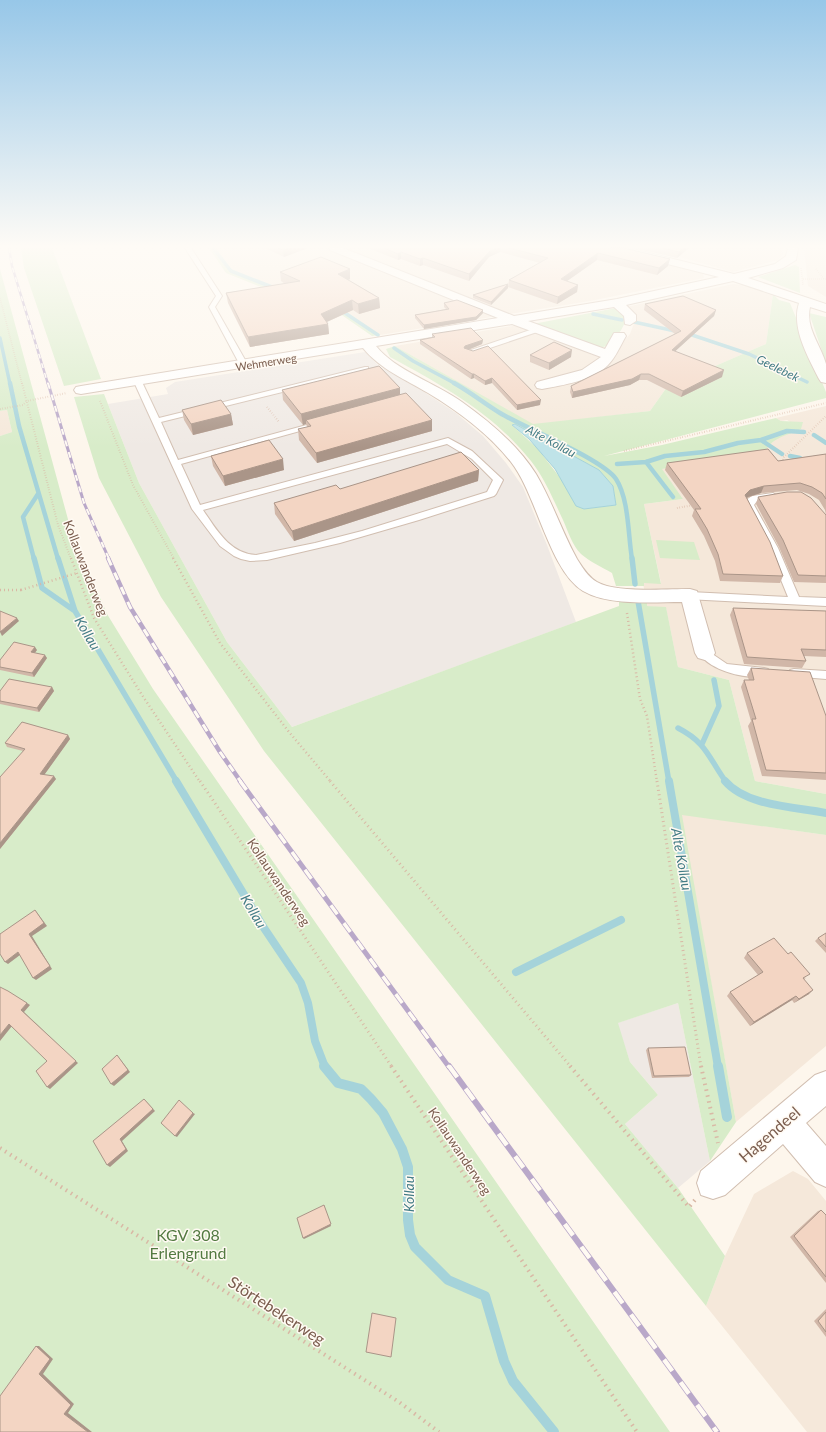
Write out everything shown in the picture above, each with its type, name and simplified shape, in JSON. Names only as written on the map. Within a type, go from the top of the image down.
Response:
[{"type":"street","points":[[501,315],[608,355]]},
{"type":"street","name":"Wehmerweg","points":[[81,390],[551,315]]},
{"type":"street","points":[[630,315],[630,322]]},
{"type":"street","points":[[803,315],[807,337],[826,379]]},
{"type":"street","points":[[542,385],[580,375],[598,366],[607,358],[620,336]]},
{"type":"street","points":[[368,345],[378,357],[386,363],[446,397],[492,434],[518,460],[535,486],[560,544],[574,569],[590,586],[601,591],[615,593],[690,596],[705,653]]},
{"type":"street","name":"Hagendeel","points":[[720,1177],[826,1086]]},
{"type":"street","points":[[784,1121],[826,1171]]},
{"type":"lane","points":[[217,315],[244,365]]},
{"type":"lane","points":[[469,352],[539,330]]},
{"type":"lane","points":[[156,421],[366,369]]},
{"type":"lane","points":[[138,382],[197,508],[231,552],[246,558],[316,546],[405,522],[491,494],[498,480],[481,462],[465,449],[448,441],[197,508]]},
{"type":"lane","points":[[176,463],[325,422]]},
{"type":"lane","points":[[783,494],[755,498],[752,499],[749,505],[773,548],[795,601]]},
{"type":"lane","points":[[690,596],[826,602]]},
{"type":"lane","points":[[705,653],[712,662],[724,668],[826,675]]},
{"type":"path","name":"Kollauwanderweg","points":[[4,315],[58,525],[94,618],[142,695],[637,1432]]},
{"type":"path","points":[[97,388],[133,485],[220,643],[289,732],[689,1207],[720,1177],[716,1136],[697,1049],[647,716],[640,699],[626,608]]},
{"type":"path","points":[[0,409],[23,405],[27,401],[81,390]]},
{"type":"path","points":[[258,395],[287,433]]},
{"type":"path","points":[[624,451],[826,403]]},
{"type":"path","points":[[783,468],[784,457],[826,416]]},
{"type":"path","points":[[677,508],[699,504]]},
{"type":"path","points":[[0,590],[21,590],[77,573]]},
{"type":"path","name":"Störtebekerweg","points":[[0,1148],[398,1402],[439,1432]]},
{"type":"shaded area","points":[[350,315],[505,315],[380,335]]},
{"type":"shaded area","points":[[633,315],[770,315],[766,344],[667,387],[650,411],[533,425],[395,346],[518,325],[601,358],[615,357],[620,345],[630,334],[636,318]]},
{"type":"shaded area","points":[[365,352],[379,366],[424,392],[456,413],[483,436],[506,463],[523,487],[576,622],[292,727],[227,642],[139,483],[108,404],[168,394],[166,388],[175,382]]},
{"type":"shaded area","points":[[826,406],[826,794],[755,781],[729,680],[678,667],[666,608],[647,606],[643,583],[661,583],[644,504],[683,499],[661,469],[764,454],[767,447],[777,438],[801,429],[787,420],[781,421],[776,418]]},
{"type":"shaded area","points":[[7,410],[12,432],[0,436],[0,411]]},
{"type":"shaded area","points":[[681,814],[826,835],[826,1046],[736,1122]]},
{"type":"shaded area","points":[[678,1003],[710,1161],[678,1188],[625,1124],[658,1095],[630,1062],[617,1023]]},
{"type":"shaded area","points":[[793,1171],[808,1179],[826,1201],[826,1432],[807,1432],[706,1306],[725,1256],[754,1194]]},
{"type":"green space","name":"KGV 308 Erlengrund","points":[[0,315],[12,315],[69,523],[107,614],[153,689],[670,1432],[0,1432],[0,436],[12,432],[7,410],[0,411]]},
{"type":"green space","points":[[40,315],[77,315],[101,379],[64,386]]},
{"type":"green space","points":[[341,315],[350,315],[380,335],[372,336]]},
{"type":"green space","points":[[581,315],[626,316],[624,325],[618,335],[610,343],[601,348],[533,324]]},
{"type":"green space","points":[[770,315],[795,315],[826,392],[826,398],[604,456],[662,445],[776,418],[781,421],[803,422],[801,429],[775,440],[767,448],[764,454],[662,469],[683,499],[644,504],[661,584],[644,583],[644,586],[616,586],[612,573],[592,562],[578,550],[540,475],[531,461],[516,444],[484,415],[429,378],[390,357],[386,349],[395,346],[533,424],[650,411],[667,387],[766,344]],"holes":[[[515,424],[599,470],[613,486],[616,505],[584,509],[538,449],[512,425]]]},
{"type":"green space","points":[[810,315],[826,317],[826,361]]},
{"type":"green space","points":[[104,394],[139,483],[227,642],[292,727],[619,606],[619,600],[647,602],[647,606],[666,607],[678,667],[729,680],[755,781],[826,794],[826,835],[682,815],[736,1122],[710,1161],[678,1003],[618,1023],[630,1062],[658,1095],[625,1124],[678,1188],[725,1256],[706,1306],[264,751],[161,597],[99,478],[74,397]]},
{"type":"green space","points":[[656,540],[694,542],[700,560],[660,558]]},
{"type":"water","points":[[515,424],[599,470],[613,486],[616,505],[584,509],[576,506],[555,469],[529,439],[512,425]]},
{"type":"building","points":[[237,315],[322,315],[328,324],[248,337]]},
{"type":"building","points":[[415,315],[478,315],[476,317],[424,325]]},
{"type":"building","points":[[659,315],[711,315],[672,350],[724,370],[683,391],[649,374],[641,374],[632,379],[573,392],[571,386],[681,331]]},
{"type":"building","points":[[471,328],[483,340],[465,346],[464,348],[473,351],[488,346],[541,400],[517,405],[492,378],[485,381],[420,340],[435,337],[432,334]]},
{"type":"building","points":[[554,342],[572,350],[549,363],[530,355]]},
{"type":"building","points":[[379,366],[400,388],[301,414],[282,390]]},
{"type":"building","points":[[406,393],[432,420],[316,453],[298,429],[311,426],[306,420]]},
{"type":"building","points":[[221,400],[231,414],[191,424],[182,410]]},
{"type":"building","points":[[269,440],[283,459],[223,476],[211,456]]},
{"type":"building","points":[[768,449],[778,461],[826,454],[826,499],[822,493],[812,487],[800,483],[764,486],[750,490],[745,495],[770,542],[783,576],[723,574],[718,554],[707,529],[695,509],[701,509],[667,463]]},
{"type":"building","points":[[461,452],[479,470],[292,531],[274,503],[336,485],[340,489]]},
{"type":"building","points":[[787,492],[801,492],[811,498],[826,515],[826,576],[798,575],[783,540],[758,497]]},
{"type":"building","points":[[733,608],[826,611],[826,650],[801,649],[806,661],[747,657]]},
{"type":"building","points":[[0,611],[17,618],[0,632]]},
{"type":"building","points":[[14,642],[35,647],[31,652],[45,655],[32,673],[0,667],[0,660]]},
{"type":"building","points":[[751,668],[810,672],[826,716],[826,773],[766,770],[752,719],[756,719],[744,680],[754,680]]},
{"type":"building","points":[[9,679],[52,687],[37,708],[0,701],[0,691]]},
{"type":"building","points":[[22,722],[68,735],[40,774],[54,776],[0,843],[0,777],[25,749],[5,743]]},
{"type":"building","points":[[35,910],[44,923],[29,934],[50,966],[33,978],[18,952],[5,962],[0,954],[0,934]]},
{"type":"building","points":[[826,933],[826,947],[818,938]]},
{"type":"building","points":[[774,938],[788,954],[791,952],[810,974],[803,978],[813,990],[799,999],[796,996],[754,1022],[730,992],[763,972],[747,953]]},
{"type":"building","points":[[0,987],[27,1003],[21,1010],[76,1061],[47,1087],[36,1071],[47,1061],[9,1024],[0,1035]]},
{"type":"building","points":[[685,1047],[691,1075],[654,1076],[648,1048]]},
{"type":"building","points":[[117,1055],[128,1070],[111,1084],[102,1069]]},
{"type":"building","points":[[144,1099],[153,1109],[120,1139],[126,1149],[107,1165],[93,1141]]},
{"type":"building","points":[[179,1100],[193,1113],[175,1136],[161,1123]]},
{"type":"building","points":[[324,1205],[331,1224],[303,1238],[297,1218]]},
{"type":"building","points":[[821,1210],[826,1215],[826,1277],[794,1236]]},
{"type":"building","points":[[826,1312],[826,1332],[818,1321]]},
{"type":"building","points":[[372,1313],[396,1318],[391,1357],[366,1352]]},
{"type":"building","points":[[36,1346],[50,1359],[39,1374],[71,1405],[64,1414],[88,1432],[0,1432],[0,1396]]},
{"type":"waterway","name":"Alte Kollau","points":[[348,315],[378,335]]},
{"type":"waterway","name":"Geelebek","points":[[597,315],[622,320]]},
{"type":"waterway","name":"Geelebek","points":[[634,322],[675,331]]},
{"type":"waterway","name":"Geelebek","points":[[686,333],[749,354],[807,382]]},
{"type":"waterway","name":"Kollau","points":[[0,338],[10,384]]},
{"type":"waterway","name":"Alte Kollau","points":[[394,348],[413,361],[456,384]]},
{"type":"waterway","name":"Kollau","points":[[10,383],[19,426],[58,559]]},
{"type":"waterway","name":"Alte Kollau","points":[[454,383],[500,413],[580,453],[608,471],[616,479],[626,507],[632,559]]},
{"type":"waterway","points":[[761,440],[787,431],[804,432]]},
{"type":"waterway","points":[[814,435],[826,443]]},
{"type":"waterway","points":[[646,462],[665,456],[704,452],[738,443],[761,440]]},
{"type":"waterway","points":[[761,440],[782,454]]},
{"type":"waterway","points":[[790,456],[800,458]]},
{"type":"waterway","points":[[617,464],[646,462]]},
{"type":"waterway","points":[[646,462],[673,497]]},
{"type":"waterway","points":[[34,559],[23,517],[38,494]]},
{"type":"waterway","points":[[34,558],[42,588],[75,611]]},
{"type":"waterway","name":"Kollau","points":[[58,558],[75,611]]},
{"type":"waterway","name":"Alte Kollau","points":[[632,558],[635,584]]},
{"type":"waterway","name":"Alte Kollau","points":[[638,601],[669,782]]},
{"type":"waterway","name":"Kollau","points":[[75,611],[177,782]]},
{"type":"waterway","points":[[702,744],[719,706],[714,680]]},
{"type":"waterway","points":[[678,728],[695,739],[701,745],[726,782]]},
{"type":"waterway","name":"Kollau","points":[[176,781],[264,928],[301,983],[308,1003],[315,1041],[325,1067]]},
{"type":"waterway","name":"Alte Kollau","points":[[669,781],[718,1067]]},
{"type":"waterway","points":[[726,782],[745,796],[758,801],[826,813]]},
{"type":"waterway","points":[[516,972],[621,920]]},
{"type":"waterway","name":"Kollau","points":[[324,1066],[338,1083],[361,1089],[383,1113],[402,1149],[408,1167],[408,1220],[410,1235],[415,1247],[448,1280],[485,1296],[504,1361],[513,1381],[554,1432]]},
{"type":"waterway","name":"Alte Kollau","points":[[718,1066],[727,1117]]},
{"type":"railway","points":[[27,315],[48,384]]},
{"type":"railway","points":[[48,383],[84,503],[109,559]]},
{"type":"railway","points":[[108,558],[130,607],[220,752],[241,782]]},
{"type":"railway","points":[[240,781],[449,1067]]},
{"type":"railway","points":[[449,1066],[717,1432]]}]
